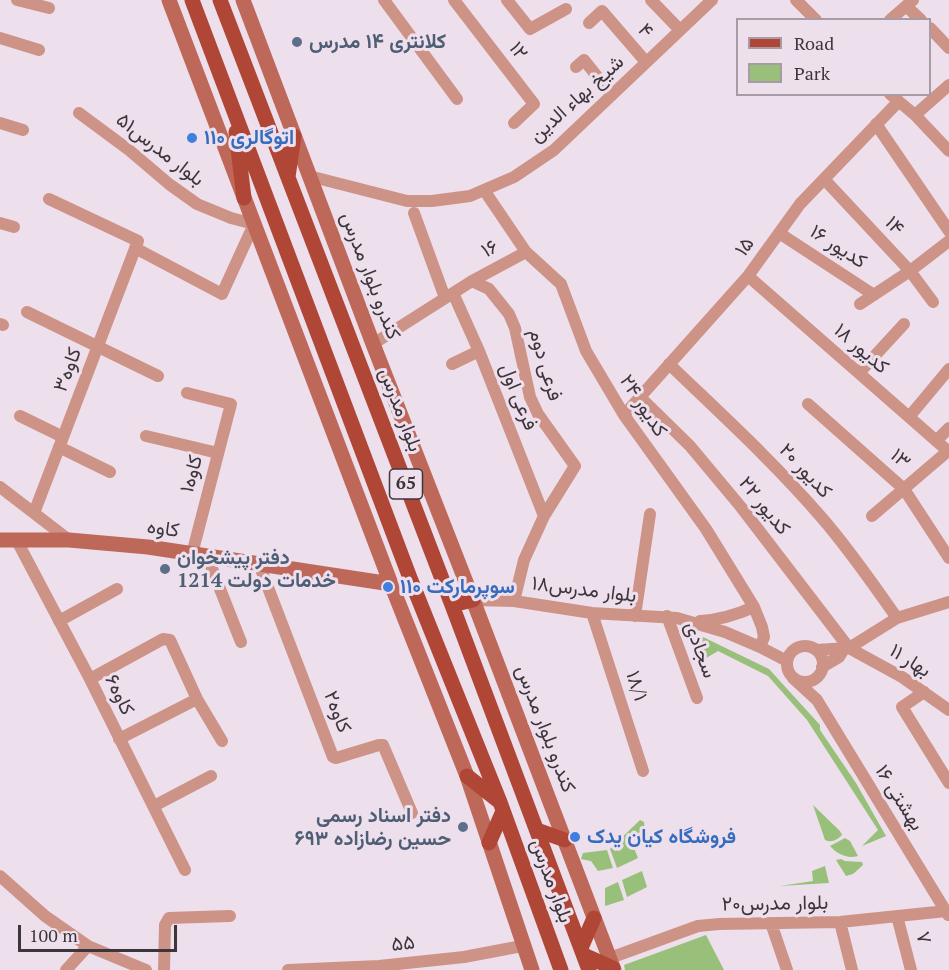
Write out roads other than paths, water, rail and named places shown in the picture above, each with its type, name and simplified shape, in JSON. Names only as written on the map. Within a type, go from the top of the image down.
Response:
[{"type":"main road","points":[[169,0],[391,584],[467,776],[522,946],[532,970]]},
{"type":"main road","name":"بلوار مدرس","points":[[192,0],[410,578],[502,807],[561,970]]},
{"type":"main road","name":"بلوار مدرس","points":[[220,0],[551,865],[584,958]]},
{"type":"main road","name":"کندرو بلوار مدرس","points":[[243,0],[612,966]]},
{"type":"main road","points":[[233,108],[244,198]]},
{"type":"main road","points":[[288,180],[294,136]]},
{"type":"main road","points":[[317,330],[343,321]]},
{"type":"main road","name":"کاوه","points":[[8,540],[69,540],[200,555],[391,584]]},
{"type":"main road","points":[[452,605],[473,600]]},
{"type":"main road","points":[[467,776],[502,807],[489,843]]},
{"type":"main road","points":[[537,830],[566,842],[551,865]]},
{"type":"main road","points":[[594,918],[584,958],[612,966]]},
{"type":"street","points":[[18,0],[49,8]]},
{"type":"street","points":[[384,0],[457,99]]},
{"type":"street","name":"۱۲","points":[[454,0],[534,104],[514,123]]},
{"type":"street","points":[[507,0],[530,29],[566,9]]},
{"type":"street","points":[[651,0],[680,30]]},
{"type":"street","name":"شیخ بهاء الدین","points":[[309,176],[407,201],[432,201],[470,196],[514,177],[554,150],[712,0]]},
{"type":"street","points":[[796,0],[814,18]]},
{"type":"street","points":[[892,18],[910,3],[920,18]]},
{"type":"street","name":"۴","points":[[589,23],[602,11],[646,62]]},
{"type":"street","points":[[949,27],[934,31],[949,48]]},
{"type":"street","points":[[0,38],[39,50]]},
{"type":"street","points":[[576,68],[584,60],[612,94]]},
{"type":"street","points":[[915,115],[949,85]]},
{"type":"street","points":[[894,98],[915,115],[949,151]]},
{"type":"street","name":"۱۵","points":[[624,415],[748,276],[800,204],[876,124],[894,98]]},
{"type":"street","name":"بلوار مدرس۵۱","points":[[79,113],[197,204],[231,218],[254,224]]},
{"type":"street","points":[[0,123],[23,130]]},
{"type":"street","points":[[876,124],[949,231]]},
{"type":"street","name":"۱۴","points":[[824,179],[910,271],[933,302]]},
{"type":"street","name":"کدیور ۲۴","points":[[484,190],[526,252],[561,284],[586,351],[624,415],[706,529],[754,607],[764,637],[760,647]]},
{"type":"street","points":[[49,199],[137,244],[222,294],[254,224]]},
{"type":"street","name":"فرعی اول","points":[[414,213],[449,296],[479,351],[544,516]]},
{"type":"street","points":[[0,223],[14,227]]},
{"type":"street","name":"کدیور ۱۶","points":[[779,233],[874,295]]},
{"type":"street","points":[[860,304],[910,271],[949,241]]},
{"type":"street","name":"کاوه۳","points":[[34,513],[137,244]]},
{"type":"street","name":"۱۶","points":[[373,344],[472,281],[526,252]]},
{"type":"street","name":"کدیور ۱۸","points":[[748,276],[949,451]]},
{"type":"street","name":"فرعی دوم","points":[[472,281],[489,289],[509,314],[515,328],[530,397],[538,414],[575,466],[544,516]]},
{"type":"street","points":[[27,312],[158,376]]},
{"type":"street","points":[[859,373],[904,324]]},
{"type":"street","points":[[452,364],[479,351]]},
{"type":"street","name":"کدیور ۲۰","points":[[669,364],[767,459],[821,516],[897,618]]},
{"type":"street","points":[[909,417],[949,369]]},
{"type":"street","name":"کاوه۱","points":[[187,393],[231,404],[218,453],[200,555]]},
{"type":"street","name":"کدیور ۲۲","points":[[640,397],[690,446],[741,507],[847,649]]},
{"type":"street","name":"۱۳","points":[[808,404],[904,489],[949,558]]},
{"type":"street","points":[[20,416],[111,472]]},
{"type":"street","points":[[936,441],[949,428]]},
{"type":"street","points":[[146,436],[218,453]]},
{"type":"street","points":[[872,516],[949,451]]},
{"type":"street","points":[[0,487],[69,540]]},
{"type":"street","points":[[635,616],[650,514]]},
{"type":"street","points":[[514,601],[524,560],[544,516]]},
{"type":"street","name":"کاوه۶","points":[[8,540],[59,621],[185,870]]},
{"type":"street","points":[[200,555],[241,642]]},
{"type":"street","name":"کاوه۲","points":[[259,564],[333,757],[379,745],[383,746],[412,813]]},
{"type":"street","points":[[59,621],[117,589]]},
{"type":"street","name":"بلوار مدرس۱۸","points":[[473,600],[514,601],[592,613],[667,616],[690,621]]},
{"type":"street","points":[[793,678],[805,682],[847,649],[897,618],[949,602]]},
{"type":"street","points":[[690,621],[715,621],[754,607]]},
{"type":"street","name":"۱۸/۱","points":[[592,613],[643,771]]},
{"type":"street","name":"سجادی","points":[[667,616],[697,698]]},
{"type":"street","points":[[690,621],[760,647],[787,661]]},
{"type":"street","points":[[90,679],[167,639],[170,640],[197,699],[222,741]]},
{"type":"street","points":[[817,700],[789,673],[787,661],[789,655],[798,647],[804,646],[816,650],[847,649]]},
{"type":"street","name":"بهار ۱۱","points":[[847,649],[902,677],[949,710]]},
{"type":"street","points":[[816,650],[820,655],[817,700]]},
{"type":"street","points":[[924,692],[902,707],[949,783]]},
{"type":"street","points":[[119,739],[197,699]]},
{"type":"street","name":"۱۶ بهشتی","points":[[817,700],[947,913]]},
{"type":"street","points":[[154,806],[211,776]]},
{"type":"street","points":[[0,876],[45,916],[88,946],[146,970]]},
{"type":"street","name":"بلوار مدرس۲۰","points":[[612,966],[698,926],[840,922],[947,913]]},
{"type":"street","points":[[165,970],[165,925],[169,918],[230,916]]},
{"type":"street","name":"۷","points":[[897,916],[911,970]]},
{"type":"street","points":[[840,922],[852,970]]},
{"type":"street","points":[[771,923],[788,970]]},
{"type":"street","points":[[66,970],[88,946]]},
{"type":"street","name":"۵۵","points":[[288,970],[379,966],[464,957],[522,946]]},
{"type":"place","name":"کلانتری ۱۴ مدرس","points":[[297,42]]},
{"type":"place","name":"اتوگالری ۱۱۰","points":[[192,138]]},
{"type":"place","name":"دفتر پیشخوان خدمات دولت 1214","points":[[165,569]]},
{"type":"place","name":"سوپرمارکت ۱۱۰","points":[[388,587]]},
{"type":"place","name":"دفتر اسناد رسمی ۶۹۳ حسین رضازاده","points":[[463,827]]},
{"type":"place","name":"فروشگاه کیان یدک","points":[[575,837]]}]
